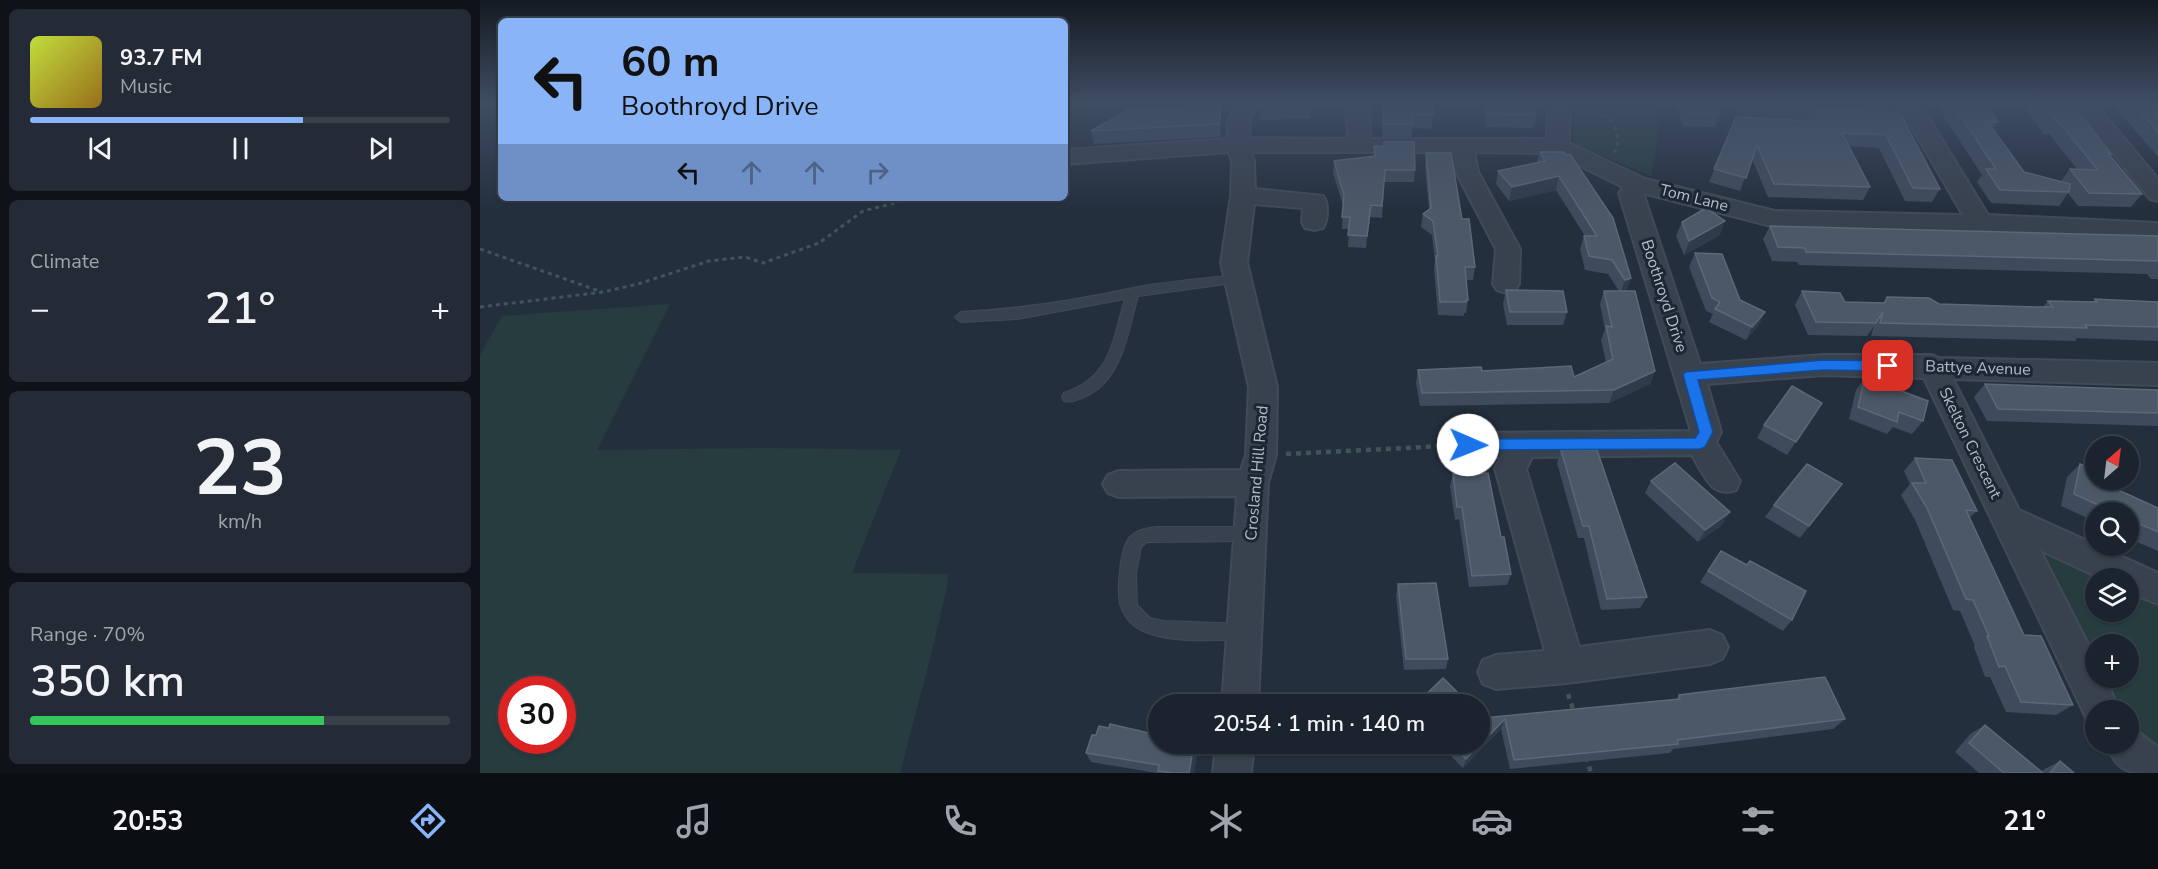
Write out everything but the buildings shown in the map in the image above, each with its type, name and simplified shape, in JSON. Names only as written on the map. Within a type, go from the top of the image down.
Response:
[{"type":"street","name":"Crosland Hill Road","points":[[1238,138],[1243,160],[1243,196],[1234,263],[1263,387],[1241,694]]},
{"type":"street","points":[[1359,138],[1359,146]]},
{"type":"street","points":[[1558,138],[1558,146]]},
{"type":"street","points":[[1929,138],[1980,223]]},
{"type":"street","points":[[2112,138],[2158,194]]},
{"type":"street","name":"Tom Lane","points":[[1068,157],[1238,145],[1558,146],[1637,184],[1775,219],[1980,223],[2158,231]]},
{"type":"street","points":[[1461,146],[1467,172],[1508,249],[1506,284]]},
{"type":"street","name":"Boothroyd Drive","points":[[1637,184],[1631,193],[1690,375],[1706,432],[1700,443]]},
{"type":"street","points":[[1243,196],[1315,201],[1314,222]]},
{"type":"street","name":"Battye Avenue","points":[[1690,375],[1823,365],[1932,366],[2158,374]]},
{"type":"street","name":"Skelton Crescent","points":[[1932,366],[2097,700]]},
{"type":"street","points":[[1468,445],[1700,443],[1725,481]]},
{"type":"street","points":[[1523,446],[1510,468],[1567,666]]},
{"type":"street","points":[[1119,484],[1257,469]]},
{"type":"street","points":[[2008,520],[2158,589]]},
{"type":"street","points":[[1496,672],[1567,666],[1710,647]]},
{"type":"street","points":[[1232,773],[1234,754]]},
{"type":"street","points":[[2135,754],[2158,769]]},
{"type":"lane","points":[[961,317],[1017,314],[1075,305],[1133,292],[1238,279]]},
{"type":"lane","points":[[1070,397],[1087,391],[1102,378],[1113,354],[1133,292]]},
{"type":"lane","points":[[1246,633],[1159,628],[1145,624],[1133,615],[1128,603],[1130,557],[1134,544],[1143,536],[1251,534]]},
{"type":"path","points":[[1596,164],[1617,149],[1620,138]]},
{"type":"path","points":[[480,308],[603,292],[638,284],[709,261],[745,257],[763,263],[819,243],[863,211],[897,201]]},
{"type":"path","points":[[480,249],[603,292]]},
{"type":"path","points":[[1257,469],[1468,445]]},
{"type":"path","points":[[1567,666],[1568,692],[1576,722]]},
{"type":"path","points":[[1585,753],[1591,773]]},
{"type":"green space","points":[[1574,138],[1658,138],[1651,176],[1574,144]]},
{"type":"green space","points":[[670,304],[597,450],[766,448],[901,450],[852,573],[948,574],[931,655],[900,773],[480,773],[480,355],[502,316]]},
{"type":"green space","points":[[2032,543],[2092,568],[2085,568],[2085,622],[2139,622],[2139,588],[2158,597],[2158,759],[2139,745],[2139,700],[2107,700],[2101,688],[2139,688],[2139,634],[2085,634],[2085,655]]},
{"type":"route","points":[[1468,445],[1700,443],[1706,432],[1690,375],[1823,365],[1888,366]]}]
